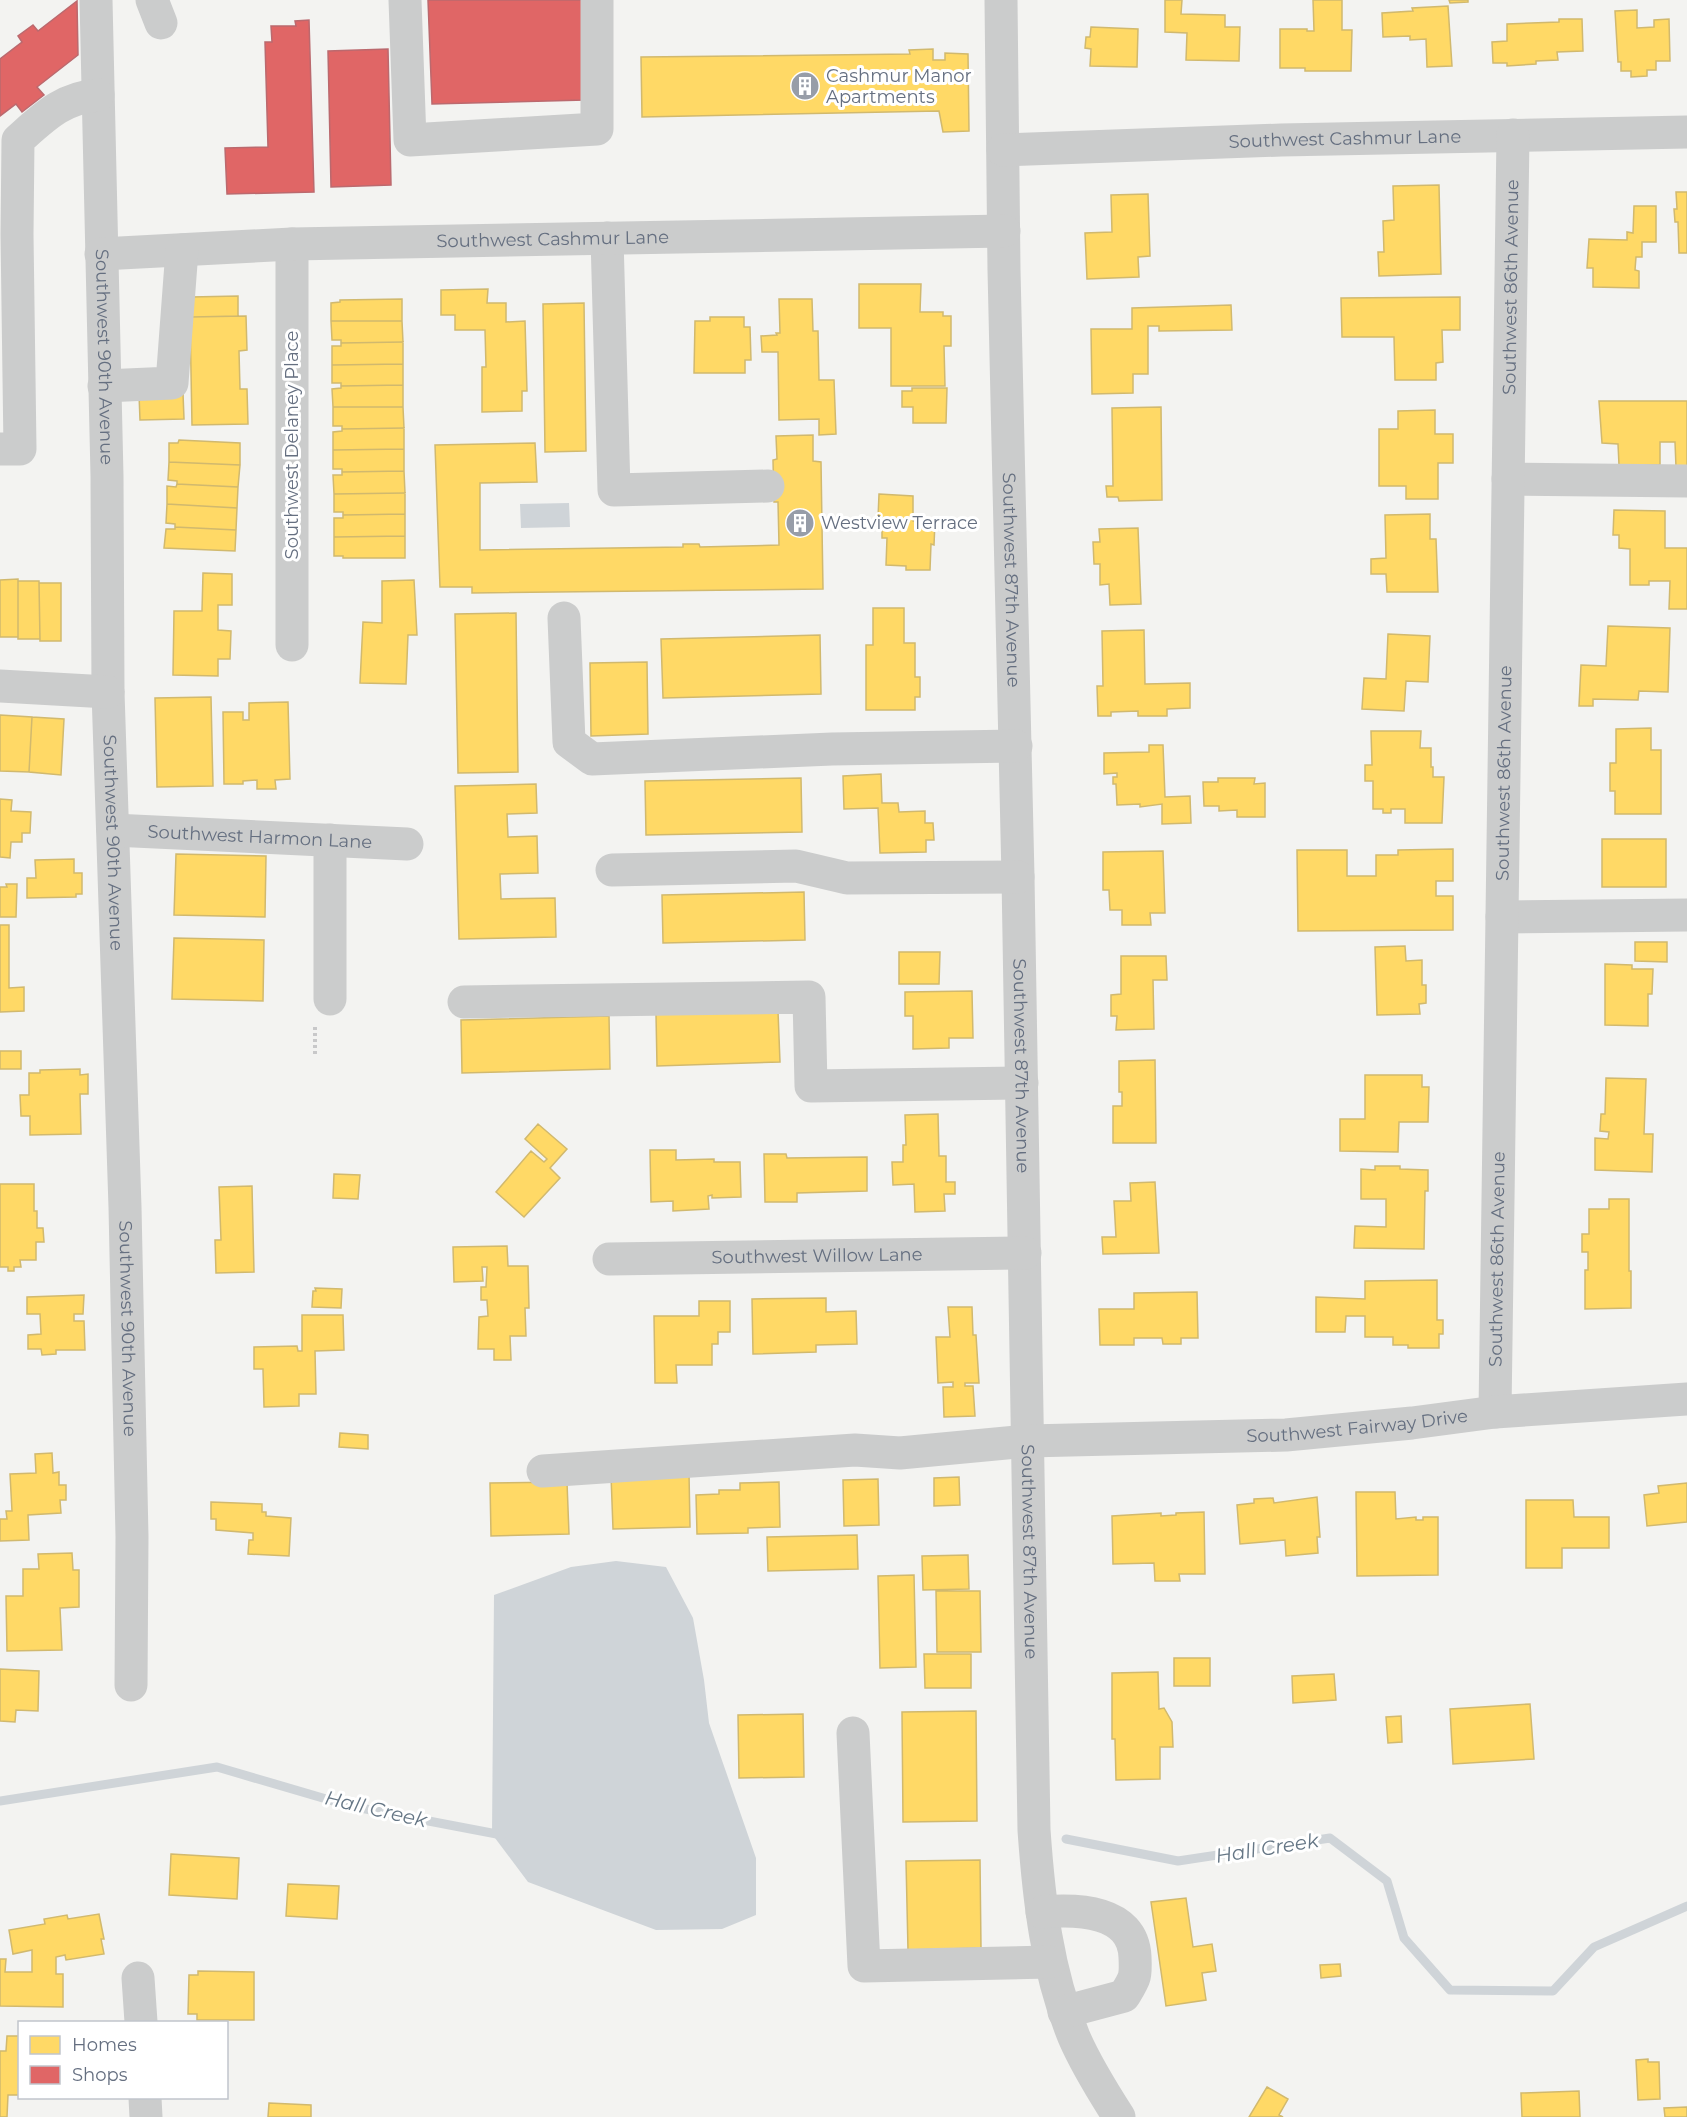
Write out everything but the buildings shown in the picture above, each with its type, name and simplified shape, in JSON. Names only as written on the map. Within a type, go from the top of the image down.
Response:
[{"type":"street","name":"Southwest 90th Avenue","points":[[96,0],[107,476],[108,692],[132,1525],[131,1685]]},
{"type":"street","points":[[405,0],[410,140],[597,129],[597,0]]},
{"type":"street","name":"Southwest 87th Avenue","points":[[1001,0],[1034,1830],[1042,1912],[1050,1962],[1064,2012],[1075,2039],[1119,2117]]},
{"type":"street","points":[[0,449],[20,449],[18,140],[56,107],[80,96],[98,95]]},
{"type":"street","name":"Southwest Cashmur Lane","points":[[1003,150],[1281,140],[1687,132]]},
{"type":"street","name":"Southwest 86th Avenue","points":[[1495,1412],[1513,135]]},
{"type":"street","name":"Southwest Cashmur Lane","points":[[101,254],[292,244],[1005,231]]},
{"type":"street","points":[[607,238],[614,490],[768,486]]},
{"type":"street","name":"Southwest Delaney Place","points":[[292,244],[292,645]]},
{"type":"street","points":[[104,387],[172,383],[182,250]]},
{"type":"street","points":[[1508,479],[1687,481]]},
{"type":"street","points":[[564,618],[569,742],[592,759],[831,749],[1016,746]]},
{"type":"street","points":[[0,686],[108,692]]},
{"type":"street","name":"Southwest Harmon Lane","points":[[113,830],[408,844]]},
{"type":"street","points":[[330,840],[330,999]]},
{"type":"street","points":[[612,870],[796,866],[847,878],[1018,877]]},
{"type":"street","points":[[1502,917],[1687,915]]},
{"type":"street","points":[[464,1002],[809,997],[811,1086],[1022,1083]]},
{"type":"street","name":"Southwest Willow Lane","points":[[609,1259],[1025,1253]]},
{"type":"street","name":"Southwest Fairway Drive","points":[[543,1471],[855,1450],[900,1453],[1028,1442],[1286,1436],[1495,1412],[1687,1399]]},
{"type":"street","points":[[853,1733],[864,1966],[1050,1962]]},
{"type":"street","points":[[1042,1912],[1068,1910],[1095,1913],[1124,1926],[1135,1947],[1136,1977],[1124,1996],[1064,2012]]},
{"type":"street","points":[[138,1978],[141,2021]]},
{"type":"street","points":[[145,2099],[146,2117]]},
{"type":"shaded area","points":[[569,503],[570,527],[521,528],[520,504]]},
{"type":"shaded area","points":[[616,1561],[666,1567],[693,1618],[709,1723],[756,1858],[756,1915],[722,1929],[656,1930],[528,1882],[492,1834],[494,1595],[571,1567]]},
{"type":"waterway","name":"Hall Creek","points":[[0,1801],[217,1767],[350,1806],[502,1835]]},
{"type":"waterway","name":"Hall Creek","points":[[1066,1839],[1178,1861],[1330,1838],[1387,1881],[1404,1938],[1450,1990],[1553,1991],[1594,1947],[1687,1906]]},
{"type":"place","name":"Cashmur Manor Apartments","points":[[805,86]]},
{"type":"place","name":"Westview Terrace","points":[[800,523]]}]
